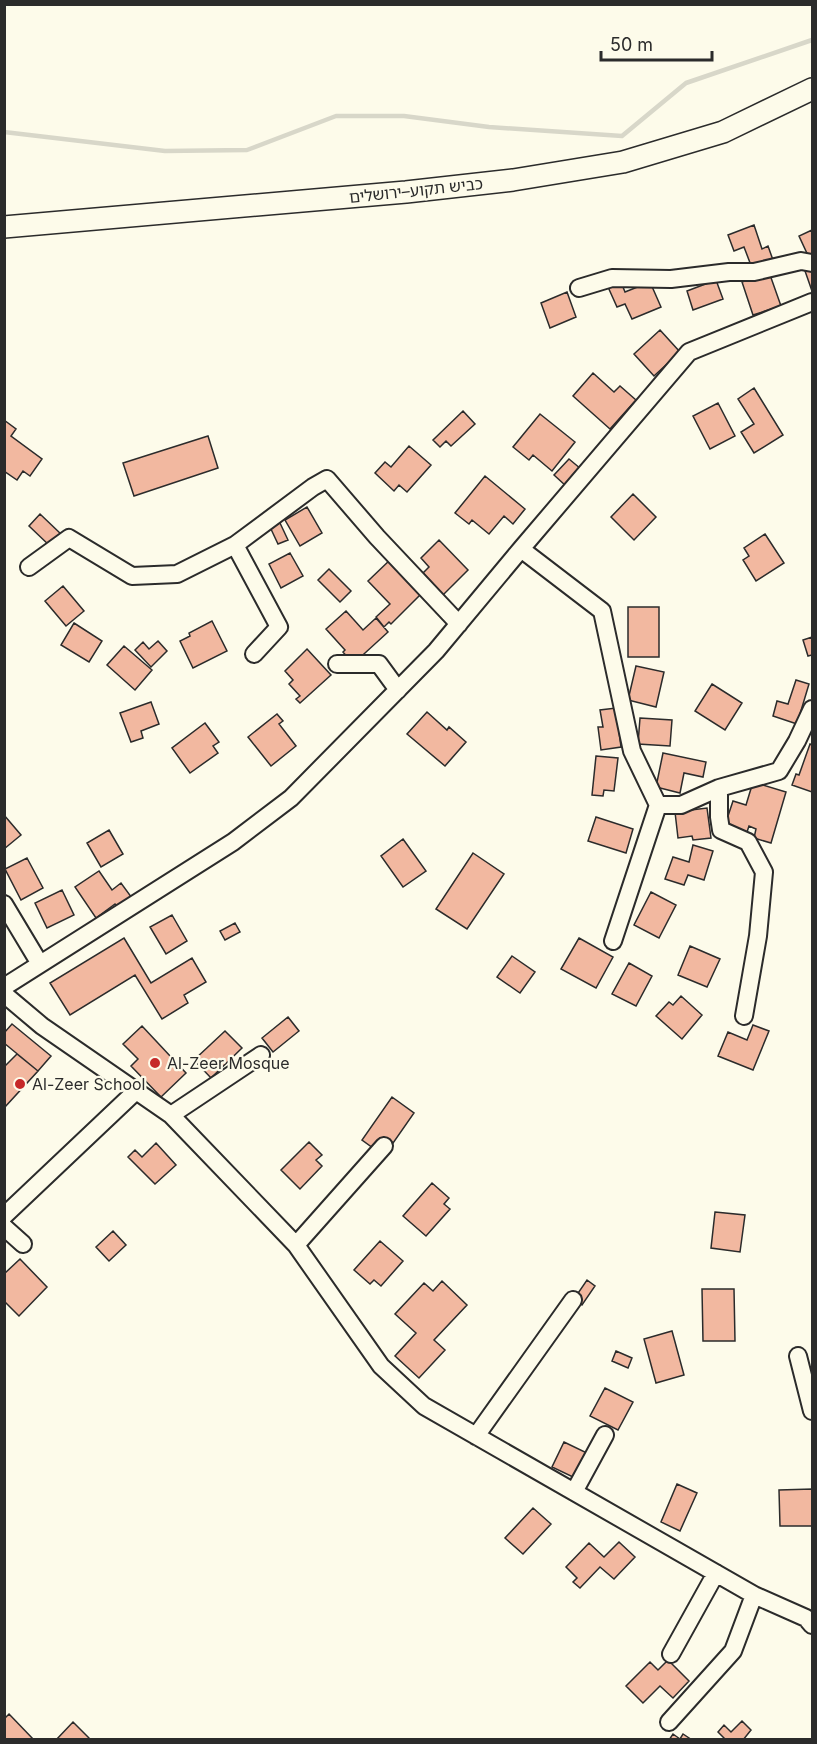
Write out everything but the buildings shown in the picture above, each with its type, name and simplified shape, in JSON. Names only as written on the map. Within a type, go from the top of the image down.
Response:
[{"type":"main road","name":"כביש תקוע–ירושלים","points":[[4,227],[427,190],[513,180],[623,162],[723,132],[813,89]]},
{"type":"street","points":[[579,288],[612,278],[671,279],[729,272],[754,272],[801,261],[813,263]]},
{"type":"street","points":[[4,987],[233,842],[291,798],[436,651],[689,352],[813,302]]},
{"type":"street","points":[[29,567],[69,538],[132,576],[177,574],[235,545],[327,479],[377,537],[459,624]]},
{"type":"street","points":[[235,545],[279,627],[254,654]]},
{"type":"street","points":[[521,549],[602,610],[632,751],[658,805],[614,941]]},
{"type":"street","points":[[338,664],[379,664],[398,690]]},
{"type":"street","points":[[658,805],[681,805],[719,788],[780,771],[813,709]]},
{"type":"street","points":[[719,788],[721,830],[748,842],[764,872],[758,936],[744,1016]]},
{"type":"street","points":[[4,904],[40,964]]},
{"type":"street","points":[[4,994],[42,1026],[171,1115],[296,1245],[381,1366],[424,1406],[754,1595],[806,1618],[813,1625]]},
{"type":"street","points":[[171,1115],[261,1055]]},
{"type":"street","points":[[4,1216],[136,1091]]},
{"type":"street","points":[[296,1245],[384,1146]]},
{"type":"street","points":[[4,1227],[23,1244]]},
{"type":"street","points":[[476,1436],[573,1300]]},
{"type":"street","points":[[798,1356],[813,1411]]},
{"type":"street","points":[[574,1492],[605,1435]]},
{"type":"street","points":[[671,1654],[716,1573]]},
{"type":"street","points":[[669,1722],[733,1651],[754,1595]]},
{"type":"waterway","points":[[4,132],[165,151],[247,150],[336,116],[404,116],[489,127],[622,136],[686,83],[812,40]]},
{"type":"place","name":"Al-Zeer Mosque","points":[[155,1063]]},
{"type":"place","name":"Al-Zeer School","points":[[20,1084]]}]
